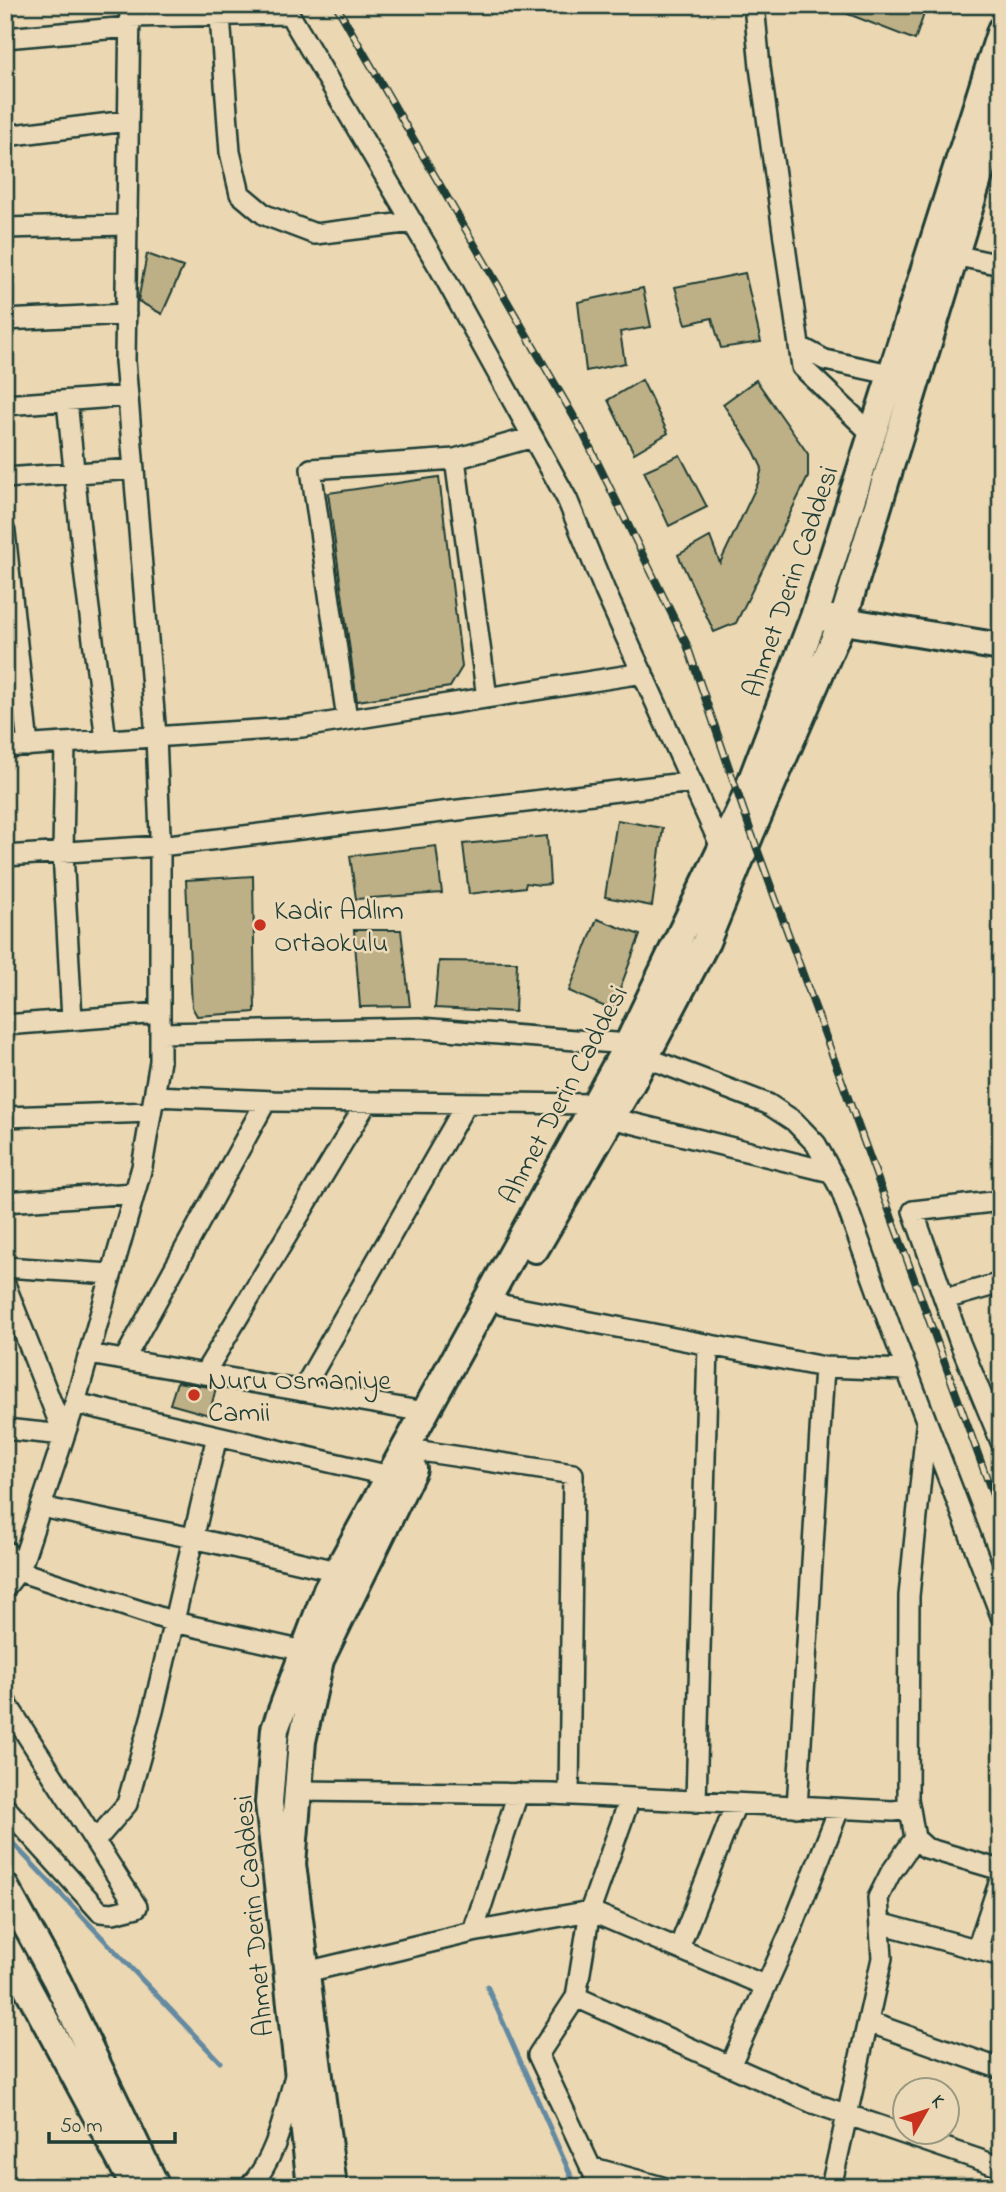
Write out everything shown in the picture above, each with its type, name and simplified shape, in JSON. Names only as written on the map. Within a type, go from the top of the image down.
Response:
[{"type":"main road","name":"Ahmet Derin Caddesi","points":[[636,1051],[743,806],[814,617],[1001,30]]},
{"type":"main road","name":"Ahmet Derin Caddesi","points":[[333,2187],[292,1864],[302,1741],[320,1660],[439,1415],[503,1305],[636,1051],[706,942],[844,620],[1001,104]]},
{"type":"main road","points":[[814,617],[1001,648]]},
{"type":"main road","name":"Ahmet Derin Caddesi","points":[[311,2187],[269,1803],[275,1729],[327,1590],[337,1571],[425,1412],[603,1111]]},
{"type":"main road","points":[[5,1887],[57,1981],[156,2187]]},
{"type":"main road","points":[[5,1946],[15,1985],[135,2187]]},
{"type":"street","points":[[754,5],[802,367],[872,434]]},
{"type":"street","points":[[5,38],[130,17],[220,16],[287,10],[412,222],[567,499],[722,849]]},
{"type":"street","points":[[220,16],[230,152],[240,194],[265,215],[315,234],[412,222]]},
{"type":"street","points":[[5,1588],[21,1567],[75,1403],[142,1167],[160,1061],[160,846],[156,736],[125,361],[130,17]]},
{"type":"street","points":[[5,136],[127,121]]},
{"type":"street","points":[[5,228],[126,225]]},
{"type":"street","points":[[954,255],[1001,265]]},
{"type":"street","points":[[5,320],[126,314]]},
{"type":"street","points":[[799,346],[825,360],[890,374]]},
{"type":"street","points":[[5,405],[128,396]]},
{"type":"street","points":[[67,401],[85,579],[106,740]]},
{"type":"street","points":[[347,719],[311,469],[455,459],[533,437]]},
{"type":"street","points":[[455,459],[487,698]]},
{"type":"street","points":[[5,478],[134,469]]},
{"type":"street","points":[[5,532],[28,746]]},
{"type":"street","points":[[5,747],[302,727],[643,673]]},
{"type":"street","points":[[65,743],[63,852],[72,1020]]},
{"type":"street","points":[[5,856],[160,846],[692,782]]},
{"type":"street","points":[[5,1025],[72,1020],[421,1028],[636,1051],[768,1104],[794,1121],[816,1144],[841,1190],[1001,1616]]},
{"type":"street","points":[[5,1117],[152,1104],[267,1101],[466,1104],[603,1111],[831,1172]]},
{"type":"street","points":[[124,1360],[267,1101]]},
{"type":"street","points":[[204,1374],[367,1102]]},
{"type":"street","points":[[302,1391],[466,1104]]},
{"type":"street","points":[[5,1202],[134,1193]]},
{"type":"street","points":[[1001,1201],[913,1211],[960,1343],[1001,1442]]},
{"type":"street","points":[[5,1267],[111,1274]]},
{"type":"street","points":[[945,1299],[1001,1283]]},
{"type":"street","points":[[5,1284],[64,1435]]},
{"type":"street","points":[[503,1305],[824,1367],[907,1370]]},
{"type":"street","points":[[696,1801],[708,1345]]},
{"type":"street","points":[[89,1354],[425,1412]]},
{"type":"street","points":[[797,1807],[824,1367]]},
{"type":"street","points":[[75,1403],[390,1476]]},
{"type":"street","points":[[927,1422],[909,1596],[908,1799],[915,1838],[926,1848],[1001,1870]]},
{"type":"street","points":[[5,1429],[64,1435]]},
{"type":"street","points":[[96,1840],[127,1804],[153,1710],[217,1436]]},
{"type":"street","points":[[421,1451],[573,1474],[569,1794]]},
{"type":"street","points":[[41,1507],[337,1571]]},
{"type":"street","points":[[5,1550],[18,1572],[174,1622],[304,1651]]},
{"type":"street","points":[[5,1701],[137,1907],[113,1913],[100,1912],[5,1807]]},
{"type":"street","points":[[298,1791],[569,1794],[839,1809],[910,1809]]},
{"type":"street","points":[[473,1932],[518,1793]]},
{"type":"street","points":[[600,2187],[538,2055],[576,1997],[590,1911],[630,1798]]},
{"type":"street","points":[[679,1948],[736,1804]]},
{"type":"street","points":[[730,2066],[792,1928],[839,1809]]},
{"type":"street","points":[[831,2187],[882,1958],[878,1898],[890,1874],[915,1838]]},
{"type":"street","points":[[976,1949],[1001,1877]]},
{"type":"street","points":[[306,1972],[473,1932],[590,1911],[766,1986]]},
{"type":"street","points":[[880,1923],[1001,1956]]},
{"type":"street","points":[[576,1997],[813,2103],[1001,2166]]},
{"type":"street","points":[[868,2022],[1001,2069]]},
{"type":"street","points":[[249,2187],[260,2176],[274,2148],[298,2068]]},
{"type":"street","points":[[590,2167],[662,2187]]},
{"type":"building","points":[[825,5],[927,5],[915,40]]},
{"type":"building","points":[[147,254],[183,267],[162,314],[138,301]]},
{"type":"building","points":[[745,273],[761,342],[721,348],[712,318],[686,324],[675,287]]},
{"type":"building","points":[[643,288],[651,327],[620,332],[625,363],[586,371],[578,302]]},
{"type":"building","points":[[642,380],[668,433],[634,453],[608,400]]},
{"type":"building","points":[[756,380],[808,454],[808,477],[736,623],[714,632],[678,555],[710,537],[720,563],[758,483],[762,468],[723,404]]},
{"type":"building","points":[[680,455],[707,507],[669,526],[644,471]]},
{"type":"building","points":[[439,477],[462,667],[450,687],[357,701],[328,493]]},
{"type":"building","points":[[617,820],[663,828],[652,906],[605,897]]},
{"type":"building","points":[[547,836],[550,884],[526,883],[525,887],[469,894],[463,844]]},
{"type":"building","points":[[436,846],[442,893],[356,899],[350,856]]},
{"type":"building","points":[[253,876],[255,1012],[197,1016],[192,1007],[186,880]]},
{"type":"building","points":[[597,919],[640,935],[612,1010],[569,991]]},
{"type":"building","points":[[354,930],[401,930],[410,1006],[360,1007]]},
{"type":"building","points":[[439,961],[517,962],[515,1012],[435,1008]]},
{"type":"building","name":"Nuru Osmaniye Camii","points":[[177,1382],[216,1388],[209,1415],[170,1404]]},
{"type":"waterway","points":[[5,1835],[220,2062]]},
{"type":"waterway","points":[[487,1986],[576,2187]]},
{"type":"railway","points":[[336,5],[581,429],[687,645],[751,832],[1001,1517]]},
{"type":"place","name":"Kadir Adlım Ortaokulu","points":[[260,925]]},
{"type":"place","name":"Nuru Osmaniye Camii","points":[[194,1395]]}]
